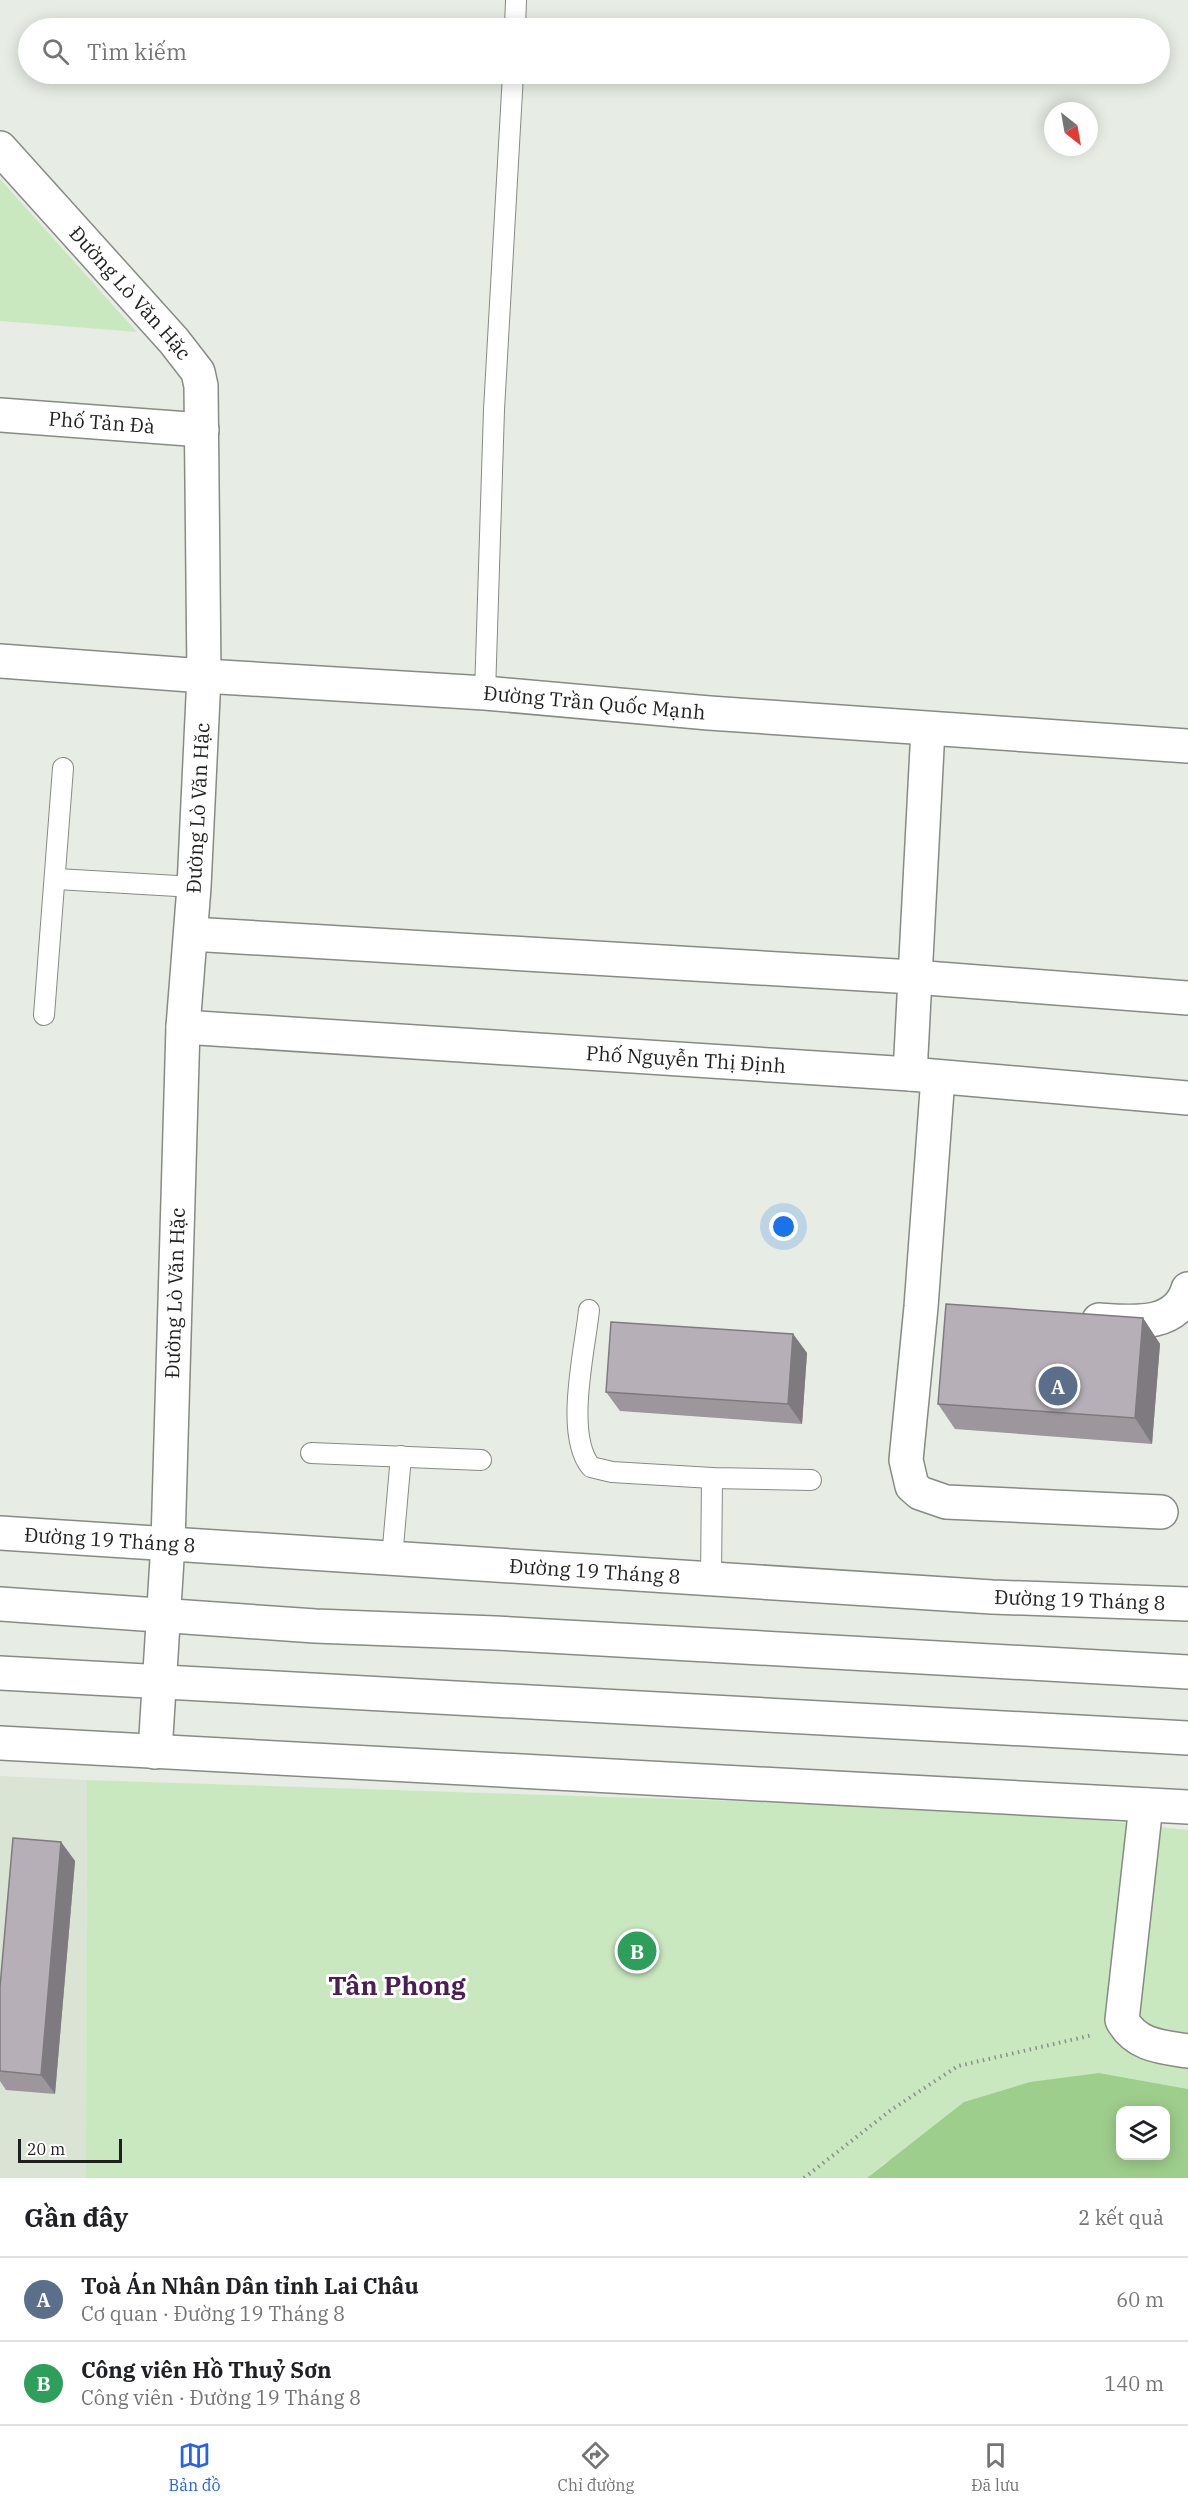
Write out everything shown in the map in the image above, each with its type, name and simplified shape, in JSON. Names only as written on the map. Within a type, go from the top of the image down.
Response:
[{"type":"main road","name":"Đường Lò Văn Hặc","points":[[0,148],[190,359],[198,372],[201,386],[204,676],[194,887],[183,1027],[168,1543],[155,1752]]},
{"type":"main road","name":"Phố Tản Đà","points":[[0,415],[202,430]]},
{"type":"main road","name":"Đường Trần Quốc Mạnh","points":[[0,661],[485,693],[928,729],[1188,746]]},
{"type":"main road","points":[[928,729],[913,978],[924,1076],[921,1307],[906,1460],[908,1475],[912,1486],[920,1493],[946,1502],[1161,1512]]},
{"type":"main road","points":[[191,934],[913,978],[1188,998]]},
{"type":"main road","name":"Phố Nguyễn Thị Định","points":[[183,1027],[924,1076],[1188,1098]]},
{"type":"main road","points":[[1075,1318],[1143,1322],[1154,1320],[1178,1307],[1188,1289]]},
{"type":"main road","points":[[921,1307],[957,1310]]},
{"type":"main road","name":"Đường 19 Tháng 8","points":[[0,1533],[992,1597],[1188,1604]]},
{"type":"main road","points":[[0,1604],[315,1626],[495,1633],[1188,1672]]},
{"type":"main road","points":[[0,1673],[1188,1738]]},
{"type":"main road","points":[[0,1743],[1188,1807]]},
{"type":"main road","points":[[1146,1805],[1121,2011],[1126,2028],[1149,2044],[1188,2051]]},
{"type":"lane","points":[[515,18],[516,0]]},
{"type":"lane","points":[[485,693],[494,410],[512,84]]},
{"type":"lane","points":[[44,1015],[57,879],[63,768]]},
{"type":"lane","points":[[57,879],[194,887]]},
{"type":"lane","points":[[589,1310],[578,1408],[580,1447],[584,1459],[591,1467],[612,1472],[712,1478],[811,1479]]},
{"type":"lane","points":[[311,1453],[481,1460]]},
{"type":"lane","points":[[392,1558],[401,1456]]},
{"type":"lane","points":[[711,1578],[712,1478]]},
{"type":"path","points":[[804,2178],[891,2110],[958,2066],[1126,2028]]},
{"type":"shaded area","points":[[0,179],[137,332],[0,321]]},
{"type":"shaded area","points":[[0,1776],[87,1780],[86,2178],[0,2178]]},
{"type":"shaded area","points":[[87,1780],[1012,1810],[1188,1830],[1188,2089],[1099,2073],[885,2163],[867,2178],[86,2178]]},
{"type":"shaded area","points":[[1099,2073],[1188,2089],[1188,2178],[867,2178],[964,2102],[1030,2082]]},
{"type":"building","points":[[946,1304],[1143,1318],[1135,1418],[938,1404]]},
{"type":"building","points":[[611,1322],[793,1334],[788,1404],[606,1392]]},
{"type":"building","points":[[13,1838],[61,1842],[41,2075],[0,2071],[0,1987]]},
{"type":"place","name":"Toà Án Nhân Dân tỉnh Lai Châu","points":[[1058,1386]]},
{"type":"place","name":"Công viên Hồ Thuỷ Sơn","points":[[637,1951]]},
{"type":"district","name":"Tân Phong","points":[[397,1986]]}]
